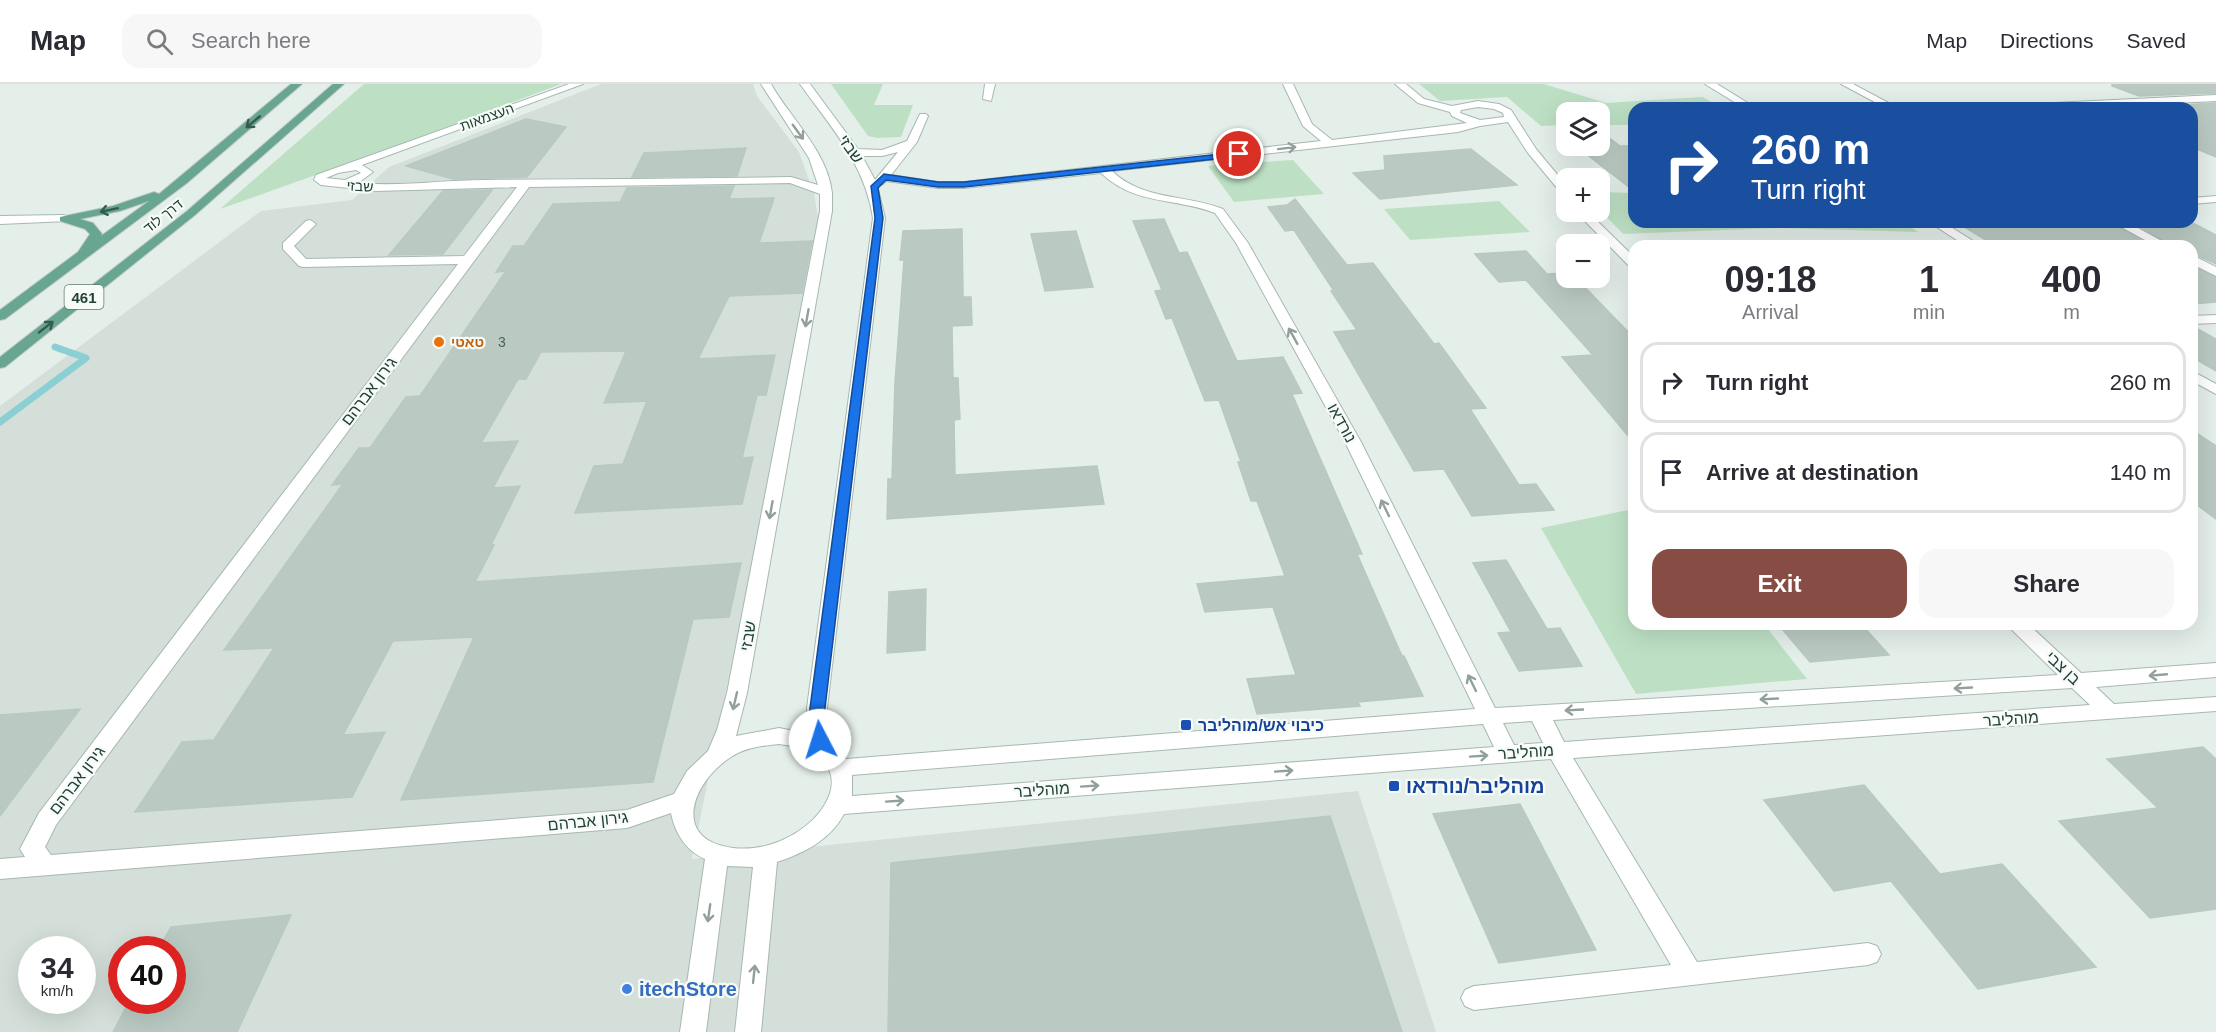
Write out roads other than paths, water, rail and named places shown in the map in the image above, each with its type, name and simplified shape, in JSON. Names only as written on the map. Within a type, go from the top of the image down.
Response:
[{"type":"main road","name":"461","points":[[183,181],[297,84]]},
{"type":"main road","name":"דרך לוד","points":[[0,364],[191,213],[339,84]]},
{"type":"main road","name":"דרך לוד","points":[[0,316],[183,181]]},
{"type":"main road","points":[[64,219],[140,201],[183,181]]},
{"type":"main road","points":[[64,219],[89,226],[96,234],[77,261]]},
{"type":"street","name":"העצמאות","points":[[396,151],[379,159],[367,172],[349,182],[334,184],[322,182],[320,177],[328,172],[396,151],[578,84]]},
{"type":"street","name":"שבזי","points":[[716,756],[728,730],[737,693],[826,211],[827,194],[824,176],[817,160],[766,84]]},
{"type":"street","name":"שבזי","points":[[805,84],[853,152],[879,182],[877,240],[818,708],[817,724],[820,740],[834,761]]},
{"type":"street","points":[[988,99],[990,84]]},
{"type":"street","points":[[1288,84],[1308,126],[1329,143]]},
{"type":"street","points":[[1400,84],[1421,101],[1454,111],[1455,114],[1466,119],[1509,128],[1522,135]]},
{"type":"street","points":[[1710,84],[1741,102]]},
{"type":"street","points":[[1846,84],[1881,102]]},
{"type":"street","points":[[2160,102],[2216,98]]},
{"type":"street","points":[[1454,111],[1461,105],[1496,106],[1509,115],[1532,151],[1556,180]]},
{"type":"street","points":[[2198,105],[2206,108]]},
{"type":"street","points":[[879,182],[964,185],[1458,129],[1505,120],[1509,115]]},
{"type":"street","points":[[879,182],[912,142],[923,116]]},
{"type":"street","points":[[853,152],[883,154],[900,149],[912,142]]},
{"type":"street","name":"שבזי","points":[[770,180],[801,173],[813,167],[817,160]]},
{"type":"street","name":"שבזי","points":[[343,168],[358,167],[367,172],[371,179],[384,182],[423,185]]},
{"type":"street","name":"נורדאו","points":[[1104,170],[1113,181],[1124,188],[1219,211],[1242,243],[1353,442],[1508,754]]},
{"type":"street","name":"שבזי","points":[[334,184],[376,188],[423,185],[770,180],[804,182],[827,194]]},
{"type":"street","name":"גירון אברהם","points":[[525,184],[47,819],[32,849],[46,865],[627,819],[683,800]]},
{"type":"street","points":[[2198,200],[2216,199]]},
{"type":"street","points":[[0,220],[64,219]]},
{"type":"street","points":[[1590,222],[1628,258]]},
{"type":"street","points":[[310,224],[287,246],[303,263],[467,260]]},
{"type":"street","points":[[1945,228],[1965,240]]},
{"type":"street","points":[[2130,228],[2153,240]]},
{"type":"street","points":[[2198,262],[2216,272]]},
{"type":"street","points":[[2198,320],[2216,319]]},
{"type":"street","points":[[2198,379],[2216,390]]},
{"type":"street","name":"בן צבי","points":[[2022,630],[2110,712]]},
{"type":"street","name":"מוהליבר","points":[[834,761],[1539,712],[2077,681],[2216,670]]},
{"type":"street","name":"מוהליבר","points":[[837,806],[1557,750],[2216,704]]},
{"type":"street","points":[[1539,712],[1557,750],[1690,974]]},
{"type":"street","points":[[779,736],[798,738],[816,744],[834,761],[842,786],[837,806],[826,822],[810,837],[790,849],[766,857],[741,858],[717,855],[696,842],[683,823],[683,800],[693,779],[716,756],[734,745],[756,738],[779,736]]},
{"type":"street","points":[[693,1032],[717,855]]},
{"type":"street","points":[[748,1032],[766,857]]},
{"type":"street","points":[[0,868],[46,865]]},
{"type":"street","points":[[1474,998],[1868,954]]},
{"type":"waterway","points":[[0,422],[86,358],[55,347]]},
{"type":"place","name":"טאטי","points":[[439,342]]},
{"type":"place","name":"כיבוי אש/מוהליבר","points":[[1186,725]]},
{"type":"place","name":"מוהליבר/נורדאו","points":[[1394,786]]},
{"type":"place","name":"itechStore","points":[[627,989]]}]
